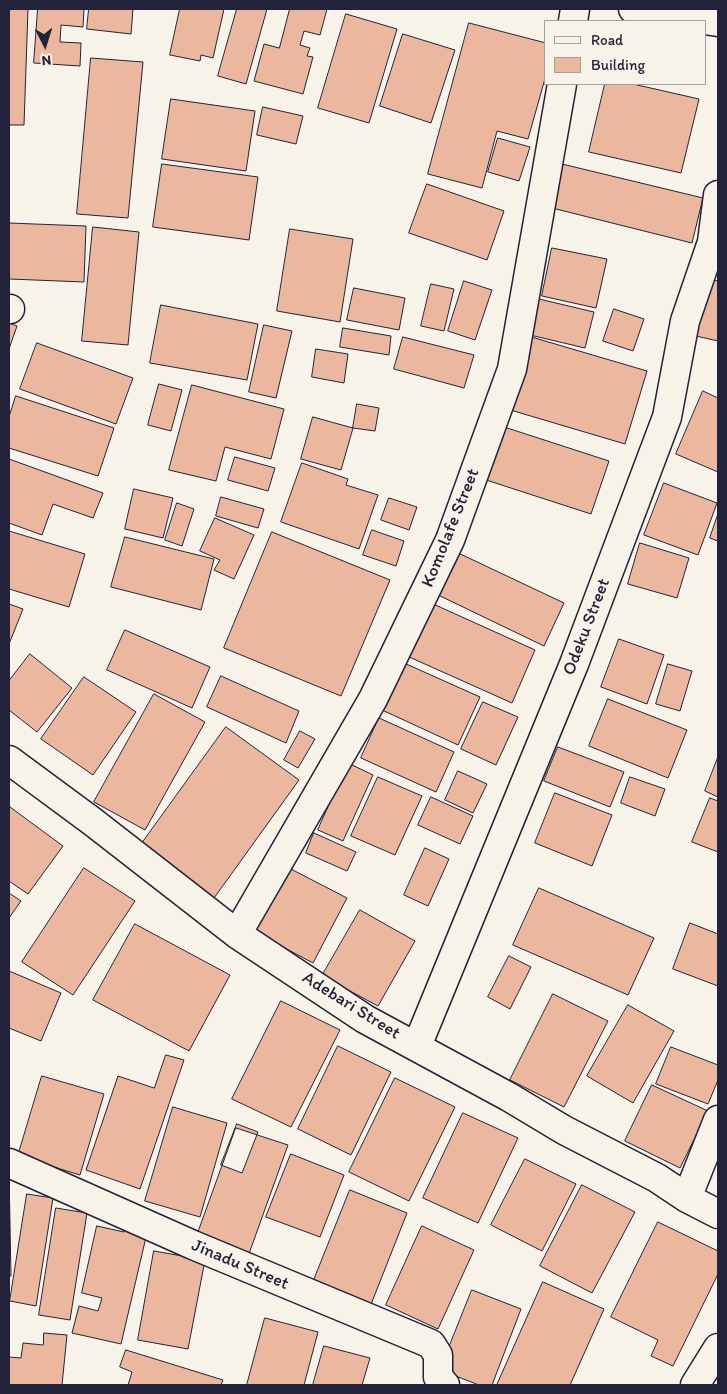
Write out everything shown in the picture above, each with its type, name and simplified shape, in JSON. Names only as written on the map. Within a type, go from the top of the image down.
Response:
[{"type":"street","points":[[632,9],[705,20]]},
{"type":"street","name":"Komolafe Street","points":[[237,934],[372,699],[450,540],[512,369],[562,85]]},
{"type":"street","name":"Odeku Street","points":[[418,1046],[574,664],[666,417],[684,321],[712,242],[718,196]]},
{"type":"street","name":"Adebari Street","points":[[9,760],[93,822],[237,934],[365,1019],[418,1046],[564,1130],[657,1178],[718,1214]]},
{"type":"street","points":[[688,1198],[718,1120]]},
{"type":"street","name":"Jinadu Street","points":[[9,1164],[192,1245],[431,1344],[438,1355],[438,1377],[445,1385]]},
{"type":"street","points":[[696,1385],[718,1348]]},
{"type":"building","points":[[9,9],[28,9],[24,125],[9,125]]},
{"type":"building","points":[[38,9],[84,9],[83,27],[61,25],[60,42],[81,43],[80,66],[34,63]]},
{"type":"building","points":[[89,9],[133,9],[131,34],[87,29]]},
{"type":"building","points":[[180,9],[224,9],[213,58],[201,55],[200,61],[170,55]]},
{"type":"building","points":[[237,9],[267,9],[246,84],[218,76]]},
{"type":"building","points":[[290,9],[327,9],[320,35],[304,31],[300,45],[310,48],[307,56],[313,57],[303,94],[254,81],[264,44],[279,48]]},
{"type":"building","points":[[346,14],[397,29],[369,123],[318,108]]},
{"type":"building","points":[[469,23],[544,42],[544,82],[528,139],[497,131],[482,188],[428,174]]},
{"type":"building","points":[[403,34],[455,50],[431,123],[380,106]]},
{"type":"building","points":[[91,58],[143,62],[128,218],[77,214]]},
{"type":"building","points":[[605,85],[637,85],[699,99],[681,173],[589,152]]},
{"type":"building","points":[[171,99],[255,111],[246,171],[162,159]]},
{"type":"building","points":[[263,107],[303,116],[296,144],[257,135]]},
{"type":"building","points":[[498,138],[530,147],[519,181],[488,172]]},
{"type":"building","points":[[162,164],[258,177],[249,240],[153,227]]},
{"type":"building","points":[[562,164],[703,198],[692,243],[552,208]]},
{"type":"building","points":[[427,184],[504,211],[487,260],[409,233]]},
{"type":"building","points":[[9,223],[86,226],[84,282],[9,279]]},
{"type":"building","points":[[93,227],[139,232],[128,345],[82,341]]},
{"type":"building","points":[[290,229],[353,239],[340,322],[277,311]]},
{"type":"building","points":[[552,248],[607,259],[596,308],[542,296]]},
{"type":"building","points":[[708,279],[718,281],[718,341],[696,336]]},
{"type":"building","points":[[464,281],[492,290],[475,340],[448,331]]},
{"type":"building","points":[[431,284],[454,289],[444,331],[421,326]]},
{"type":"building","points":[[354,288],[405,298],[399,330],[347,320]]},
{"type":"building","points":[[539,299],[594,312],[585,348],[530,335]]},
{"type":"building","points":[[161,305],[258,324],[247,380],[150,363]]},
{"type":"building","points":[[614,309],[644,319],[633,351],[603,341]]},
{"type":"building","points":[[9,323],[17,326],[9,349]]},
{"type":"building","points":[[264,325],[292,331],[276,398],[249,392]]},
{"type":"building","points":[[343,328],[391,336],[389,355],[340,347]]},
{"type":"building","points":[[528,336],[647,371],[625,444],[507,409]]},
{"type":"building","points":[[403,337],[474,355],[464,388],[394,369]]},
{"type":"building","points":[[37,343],[133,378],[116,424],[20,389]]},
{"type":"building","points":[[316,349],[348,354],[344,383],[312,377]]},
{"type":"building","points":[[159,384],[182,390],[171,431],[148,425]]},
{"type":"building","points":[[192,385],[284,409],[271,459],[225,447],[216,481],[169,470]]},
{"type":"building","points":[[703,391],[718,398],[718,472],[676,454]]},
{"type":"building","points":[[16,396],[114,428],[98,476],[9,448],[9,417]]},
{"type":"building","points":[[357,404],[379,408],[375,431],[353,428]]},
{"type":"building","points":[[313,417],[353,428],[341,470],[301,459]]},
{"type":"building","points":[[498,425],[609,461],[591,514],[480,478]]},
{"type":"building","points":[[235,457],[275,468],[268,491],[228,480]]},
{"type":"building","points":[[9,459],[103,493],[93,518],[53,504],[42,535],[9,523]]},
{"type":"building","points":[[302,463],[348,479],[346,485],[378,495],[359,549],[281,522]]},
{"type":"building","points":[[664,483],[717,503],[698,555],[644,535]]},
{"type":"building","points":[[134,489],[173,498],[163,538],[125,529]]},
{"type":"building","points":[[221,497],[264,509],[258,528],[216,516]]},
{"type":"building","points":[[389,498],[417,507],[409,530],[381,520]]},
{"type":"building","points":[[177,503],[194,509],[182,546],[165,540]]},
{"type":"building","points":[[718,514],[718,541],[710,538]]},
{"type":"building","points":[[215,518],[254,535],[234,579],[214,570],[220,560],[200,551]]},
{"type":"building","points":[[372,530],[404,541],[396,566],[363,555]]},
{"type":"building","points":[[9,531],[85,554],[69,607],[9,589]]},
{"type":"building","points":[[272,532],[390,580],[341,696],[224,648]]},
{"type":"building","points":[[125,537],[214,559],[201,610],[111,587]]},
{"type":"building","points":[[640,543],[689,558],[677,598],[628,584]]},
{"type":"building","points":[[454,551],[564,603],[544,646],[434,593]]},
{"type":"building","points":[[431,603],[535,650],[512,703],[407,656]]},
{"type":"building","points":[[9,604],[23,609],[9,644]]},
{"type":"building","points":[[125,630],[210,667],[192,708],[107,670]]},
{"type":"building","points":[[619,639],[664,655],[647,704],[601,687]]},
{"type":"building","points":[[30,654],[72,688],[37,732],[9,710],[9,681]]},
{"type":"building","points":[[404,663],[480,697],[458,745],[382,710]]},
{"type":"building","points":[[668,664],[692,671],[680,711],[656,704]]},
{"type":"building","points":[[221,676],[299,711],[286,743],[207,707]]},
{"type":"building","points":[[84,677],[136,712],[93,775],[41,739]]},
{"type":"building","points":[[154,694],[205,722],[145,830],[94,802]]},
{"type":"building","points":[[608,699],[687,730],[668,778],[589,746]]},
{"type":"building","points":[[483,702],[518,717],[496,765],[461,749]]},
{"type":"building","points":[[379,718],[454,752],[436,792],[361,758]]},
{"type":"building","points":[[226,727],[299,780],[209,905],[135,853]]},
{"type":"building","points":[[300,731],[315,739],[298,768],[284,760]]},
{"type":"building","points":[[558,747],[624,772],[610,807],[544,781]]},
{"type":"building","points":[[718,757],[718,797],[705,791]]},
{"type":"building","points":[[348,763],[373,775],[343,841],[318,830]]},
{"type":"building","points":[[458,771],[487,784],[473,813],[445,800]]},
{"type":"building","points":[[378,777],[422,796],[395,855],[351,836]]},
{"type":"building","points":[[630,777],[665,789],[655,816],[621,803]]},
{"type":"building","points":[[555,793],[612,815],[592,866],[535,843]]},
{"type":"building","points":[[431,797],[473,816],[460,844],[418,825]]},
{"type":"building","points":[[710,798],[718,801],[718,852],[692,842]]},
{"type":"building","points":[[10,807],[63,846],[28,894],[9,881]]},
{"type":"building","points":[[314,833],[356,852],[347,871],[306,853]]},
{"type":"building","points":[[425,848],[449,859],[428,906],[404,895]]},
{"type":"building","points":[[287,867],[347,898],[313,963],[253,931]]},
{"type":"building","points":[[84,868],[135,901],[73,995],[22,962]]},
{"type":"building","points":[[539,888],[654,938],[628,995],[513,945]]},
{"type":"building","points":[[9,893],[21,901],[9,918]]},
{"type":"building","points":[[360,910],[415,941],[378,1006],[322,976]]},
{"type":"building","points":[[690,923],[718,934],[718,986],[673,969]]},
{"type":"building","points":[[135,924],[230,975],[189,1051],[93,1000]]},
{"type":"building","points":[[509,956],[531,967],[510,1009],[488,997]]},
{"type":"building","points":[[9,971],[61,993],[41,1041],[9,1028]]},
{"type":"building","points":[[553,994],[608,1021],[564,1107],[510,1080]]},
{"type":"building","points":[[281,1001],[340,1030],[291,1127],[232,1099]]},
{"type":"building","points":[[628,1005],[674,1031],[633,1103],[587,1076]]},
{"type":"building","points":[[338,1046],[391,1072],[351,1155],[298,1129]]},
{"type":"building","points":[[671,1047],[718,1065],[718,1080],[708,1104],[656,1084]]},
{"type":"building","points":[[166,1055],[184,1060],[140,1189],[86,1170],[118,1076],[154,1088]]},
{"type":"building","points":[[42,1076],[104,1094],[80,1175],[18,1156]]},
{"type":"building","points":[[395,1078],[455,1107],[409,1201],[349,1172]]},
{"type":"building","points":[[652,1085],[708,1111],[680,1168],[625,1141]]},
{"type":"building","points":[[173,1107],[227,1123],[200,1217],[145,1201]]},
{"type":"building","points":[[463,1113],[518,1138],[478,1223],[423,1198]]},
{"type":"building","points":[[237,1124],[258,1132],[242,1173],[221,1165]]},
{"type":"building","points":[[236,1128],[288,1145],[246,1262],[194,1244]]},
{"type":"building","points":[[291,1154],[344,1175],[320,1237],[266,1217]]},
{"type":"building","points":[[525,1159],[576,1184],[542,1251],[491,1225]]},
{"type":"building","points":[[9,1172],[11,1276],[9,1276]]},
{"type":"building","points":[[582,1185],[635,1212],[592,1293],[540,1266]]},
{"type":"building","points":[[350,1190],[407,1213],[368,1312],[310,1290]]},
{"type":"building","points":[[27,1194],[53,1198],[36,1306],[10,1301]]},
{"type":"building","points":[[56,1208],[87,1213],[70,1320],[39,1315]]},
{"type":"building","points":[[658,1222],[718,1251],[718,1274],[673,1366],[651,1356],[658,1340],[611,1317]]},
{"type":"building","points":[[97,1226],[124,1232],[125,1228],[147,1233],[121,1344],[72,1333],[79,1306],[98,1311],[102,1298],[82,1293]]},
{"type":"building","points":[[422,1226],[474,1250],[438,1329],[386,1305]]},
{"type":"building","points":[[154,1251],[205,1260],[188,1349],[138,1340]]},
{"type":"building","points":[[543,1282],[604,1309],[570,1385],[497,1385]]},
{"type":"building","points":[[472,1290],[521,1309],[492,1385],[479,1385],[440,1370]]},
{"type":"building","points":[[265,1318],[318,1332],[304,1385],[247,1385]]},
{"type":"building","points":[[44,1333],[67,1335],[62,1385],[9,1385],[9,1357],[21,1358],[23,1343],[43,1345]]},
{"type":"building","points":[[324,1346],[370,1358],[362,1385],[313,1385]]},
{"type":"building","points":[[126,1350],[223,1380],[221,1385],[128,1385],[132,1372],[120,1367]]}]
